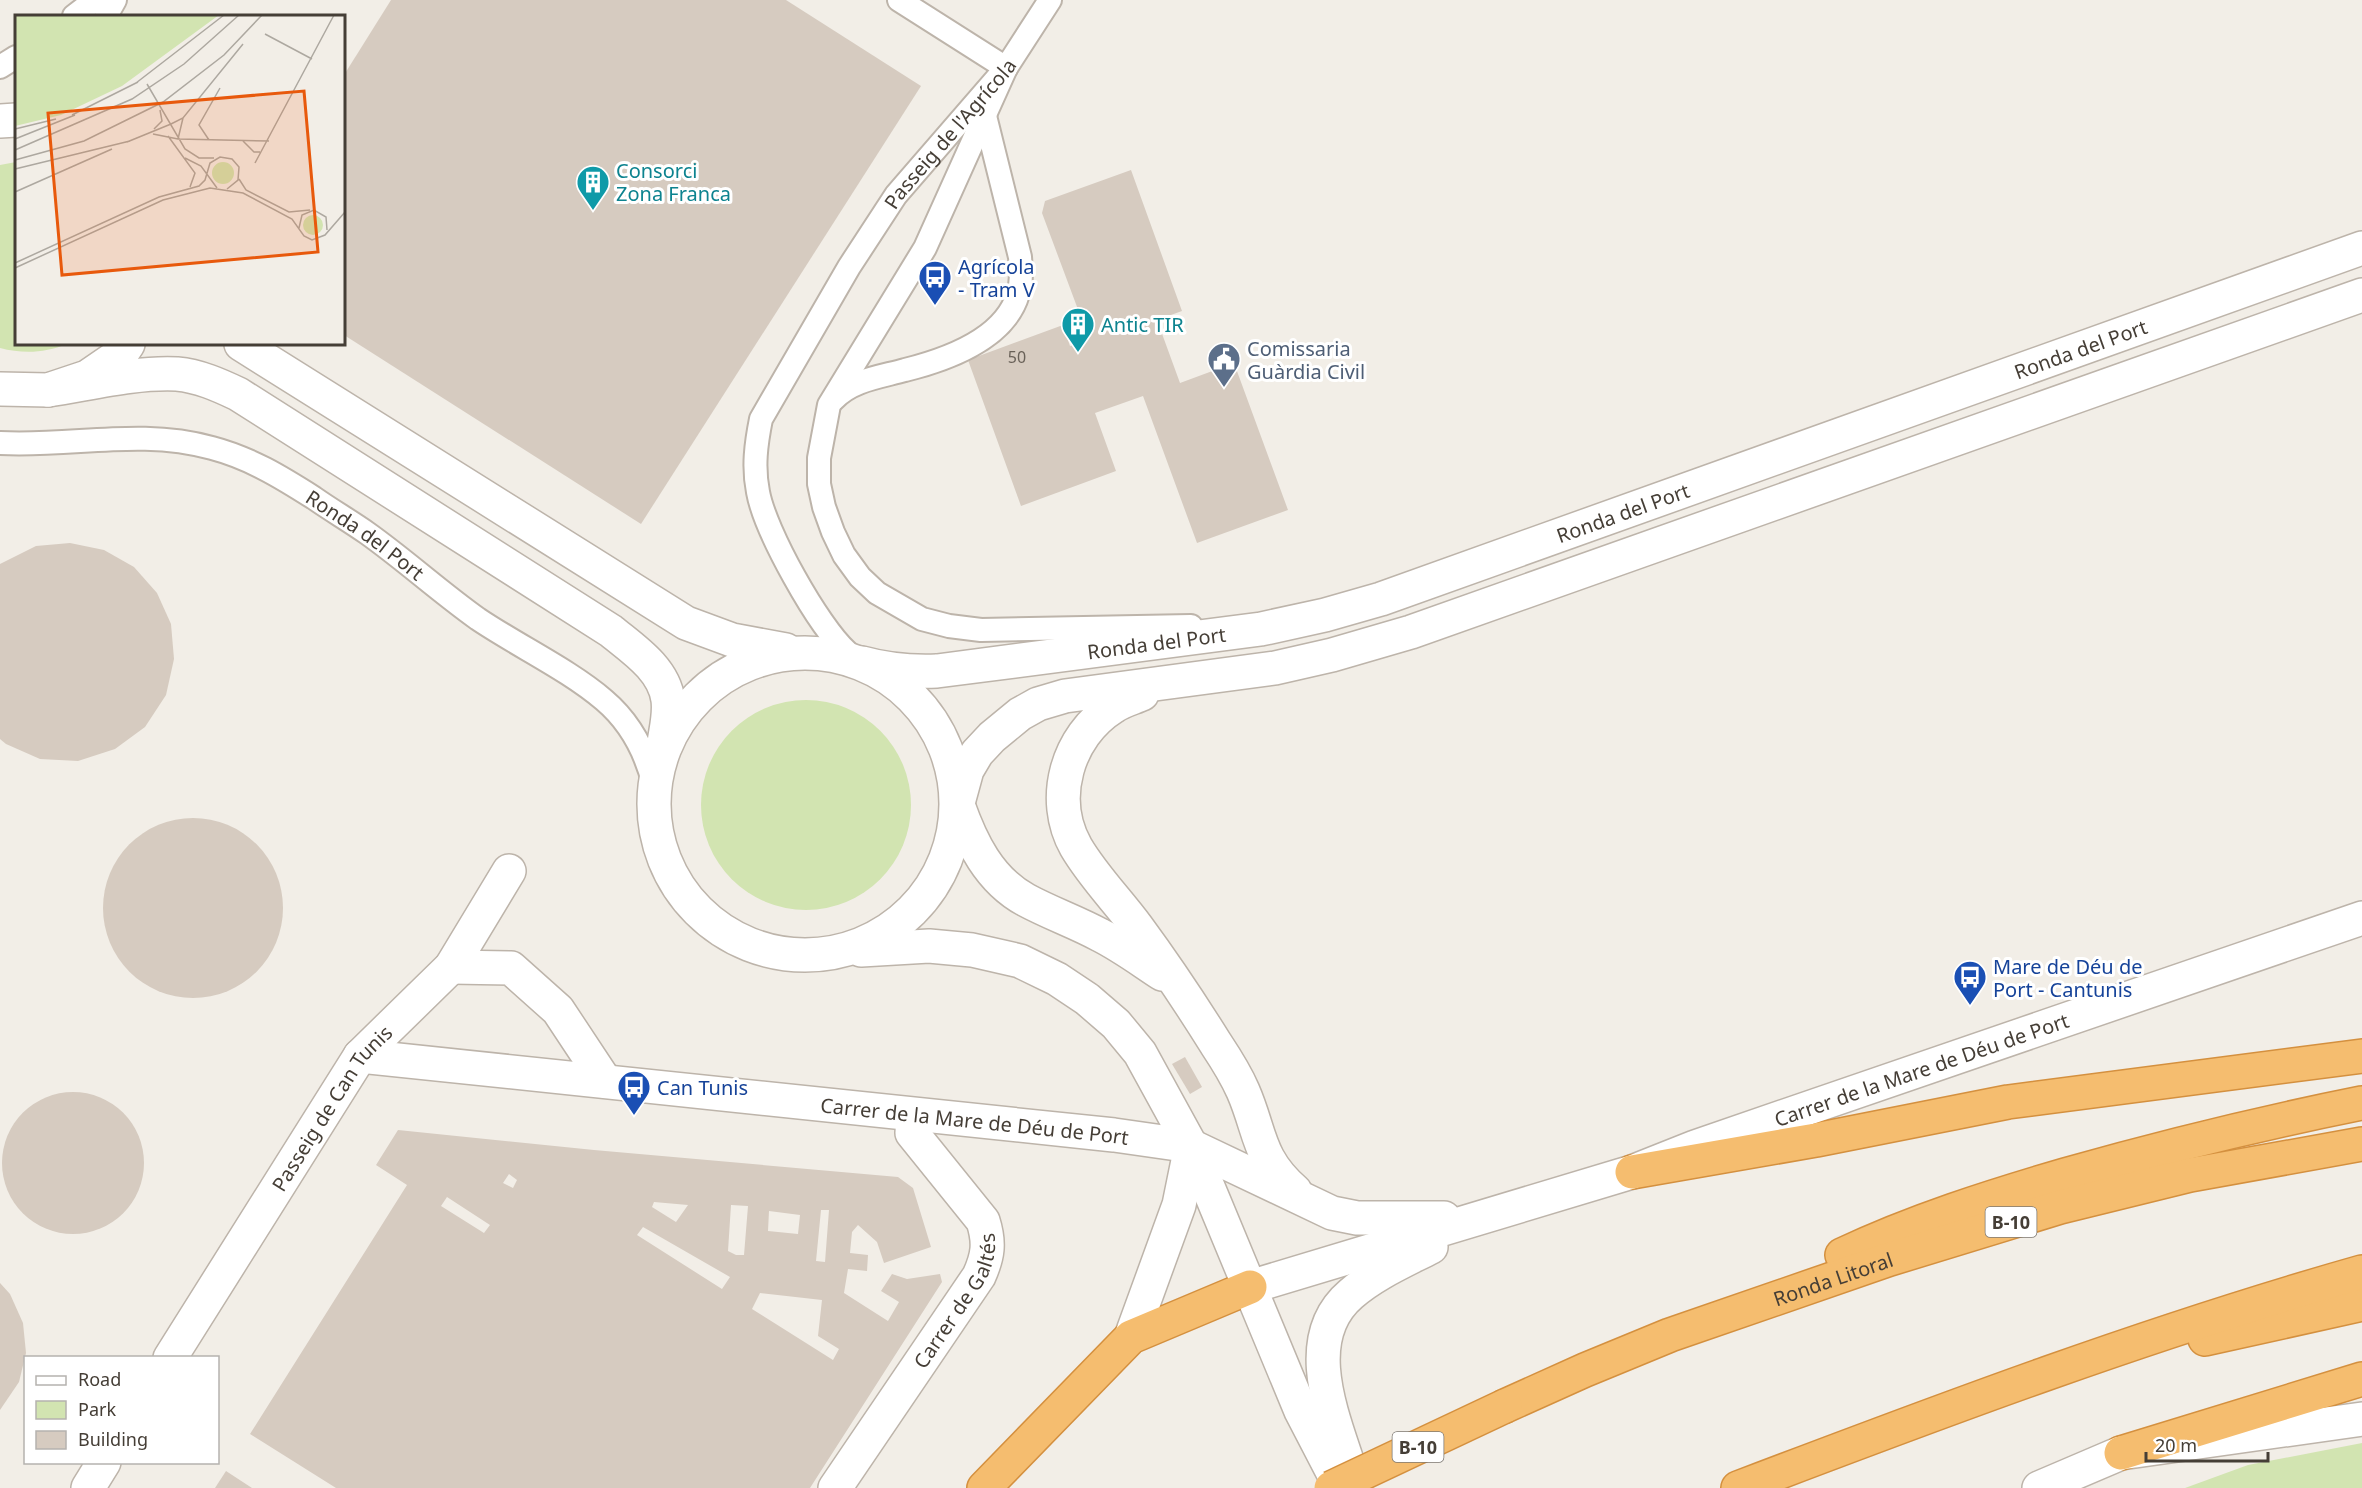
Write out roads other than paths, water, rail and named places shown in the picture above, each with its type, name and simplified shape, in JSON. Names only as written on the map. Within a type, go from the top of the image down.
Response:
[{"type":"highway","points":[[1632,1172],[1816,1140],[2008,1102],[2362,1056]]},
{"type":"highway","points":[[1670,1335],[1859,1247],[1956,1210],[2145,1152],[2265,1122],[2362,1103]]},
{"type":"highway","name":"Ronda Litoral","points":[[1331,1488],[1584,1370],[1670,1335],[1890,1260],[2060,1207],[2190,1175],[2362,1144]]},
{"type":"highway","points":[[1738,1488],[1944,1410],[2042,1376],[2260,1301],[2362,1272]]},
{"type":"highway","points":[[984,1488],[1131,1337],[1250,1287]]},
{"type":"highway","points":[[2042,1376],[2362,1304]]},
{"type":"highway","points":[[2121,1453],[2362,1378]]},
{"type":"street","name":"Ronda del Port","points":[[805,653],[833,656],[883,669],[909,672],[937,671],[1261,629],[1325,615],[1381,598],[2362,248]]},
{"type":"street","name":"Ronda del Port","points":[[958,803],[967,770],[977,753],[1020,714],[1038,704],[1065,696],[1275,668],[1332,655],[1411,632],[2362,295]]},
{"type":"street","points":[[48,390],[87,377],[122,352],[127,345]]},
{"type":"street","points":[[244,345],[686,623],[732,640],[805,653]]},
{"type":"street","points":[[0,389],[48,390],[148,375],[178,374],[207,380],[238,394],[611,631],[653,668],[663,683],[668,699],[664,748]]},
{"type":"street","points":[[805,653],[770,657],[727,674],[709,686],[677,722],[664,748],[654,785],[658,839],[678,886],[694,909],[714,926],[738,940],[766,950],[820,952],[929,946],[972,950],[1020,961],[1058,979],[1087,999],[1116,1024],[1140,1053],[1191,1146],[1301,1411],[1341,1488]]},
{"type":"street","points":[[820,952],[858,945],[883,934],[904,919],[923,900],[948,859],[955,833],[958,803],[956,779],[950,755],[937,727],[917,702],[892,681],[862,663]]},
{"type":"street","points":[[1168,684],[1114,706],[1095,720],[1079,741],[1071,758],[1062,801],[1066,825],[1086,863],[1178,984],[1234,1073],[1244,1093],[1262,1151],[1288,1185],[1307,1202]]},
{"type":"street","points":[[958,803],[976,848],[988,867],[1004,884],[1023,898],[1102,936],[1178,984]]},
{"type":"street","name":"Passeig de Can Tunis","points":[[171,1356],[360,1056],[451,967],[509,871]]},
{"type":"street","name":"Carrer de la Mare de Déu de Port","points":[[1250,1287],[1632,1172],[1706,1143],[2362,918]]},
{"type":"street","points":[[451,967],[512,968],[558,1010],[605,1082]]},
{"type":"street","name":"Carrer de la Mare de Déu de Port","points":[[360,1056],[913,1114],[1191,1146],[1332,1213],[1357,1218],[1482,1218]]},
{"type":"street","name":"Carrer de Galtés","points":[[835,1488],[979,1276],[987,1258],[989,1238],[983,1221],[912,1133],[913,1114]]},
{"type":"street","points":[[1131,1337],[1179,1205],[1191,1146]]},
{"type":"street","name":"Carrer de la Mare de Déu de Port","points":[[1355,1488],[1324,1377],[1323,1347],[1328,1327],[1337,1310],[1349,1295],[1365,1283],[1482,1218]]},
{"type":"street","points":[[2038,1488],[2121,1453],[2362,1419]]},
{"type":"street","points":[[88,1488],[103,1464]]},
{"type":"lane","points":[[75,15],[95,0]]},
{"type":"lane","points":[[107,15],[115,0]]},
{"type":"lane","points":[[899,0],[1006,68],[925,248],[829,405],[819,458],[819,484],[824,507],[843,555],[860,577],[877,593],[922,619],[949,626],[981,630],[1055,630],[1161,625],[1261,629]]},
{"type":"lane","name":"Passeig de l'Agrícola","points":[[862,663],[846,652],[810,605],[769,527],[758,495],[754,471],[755,446],[761,419],[849,267],[896,195],[1006,68],[1050,0]]},
{"type":"lane","points":[[0,67],[15,58]]},
{"type":"lane","points":[[829,405],[840,393],[855,384],[925,365],[982,338],[999,325],[1012,309],[1021,277],[1020,257],[985,116]]},
{"type":"lane","name":"Ronda del Port","points":[[0,443],[36,445],[112,438],[179,440],[214,448],[250,461],[281,477],[367,533],[478,619],[604,700],[624,721],[639,743],[654,785]]},
{"type":"place","name":"Consorci Zona Franca","points":[[593,211]]},
{"type":"place","name":"Agrícola - Tram V","points":[[935,306]]},
{"type":"place","name":"Antic TIR","points":[[1078,353]]},
{"type":"place","name":"Comissaria Guàrdia Civil","points":[[1224,388]]},
{"type":"place","name":"Mare de Déu de Port - Cantunis","points":[[1970,1006]]},
{"type":"place","name":"Can Tunis","points":[[634,1116]]}]
